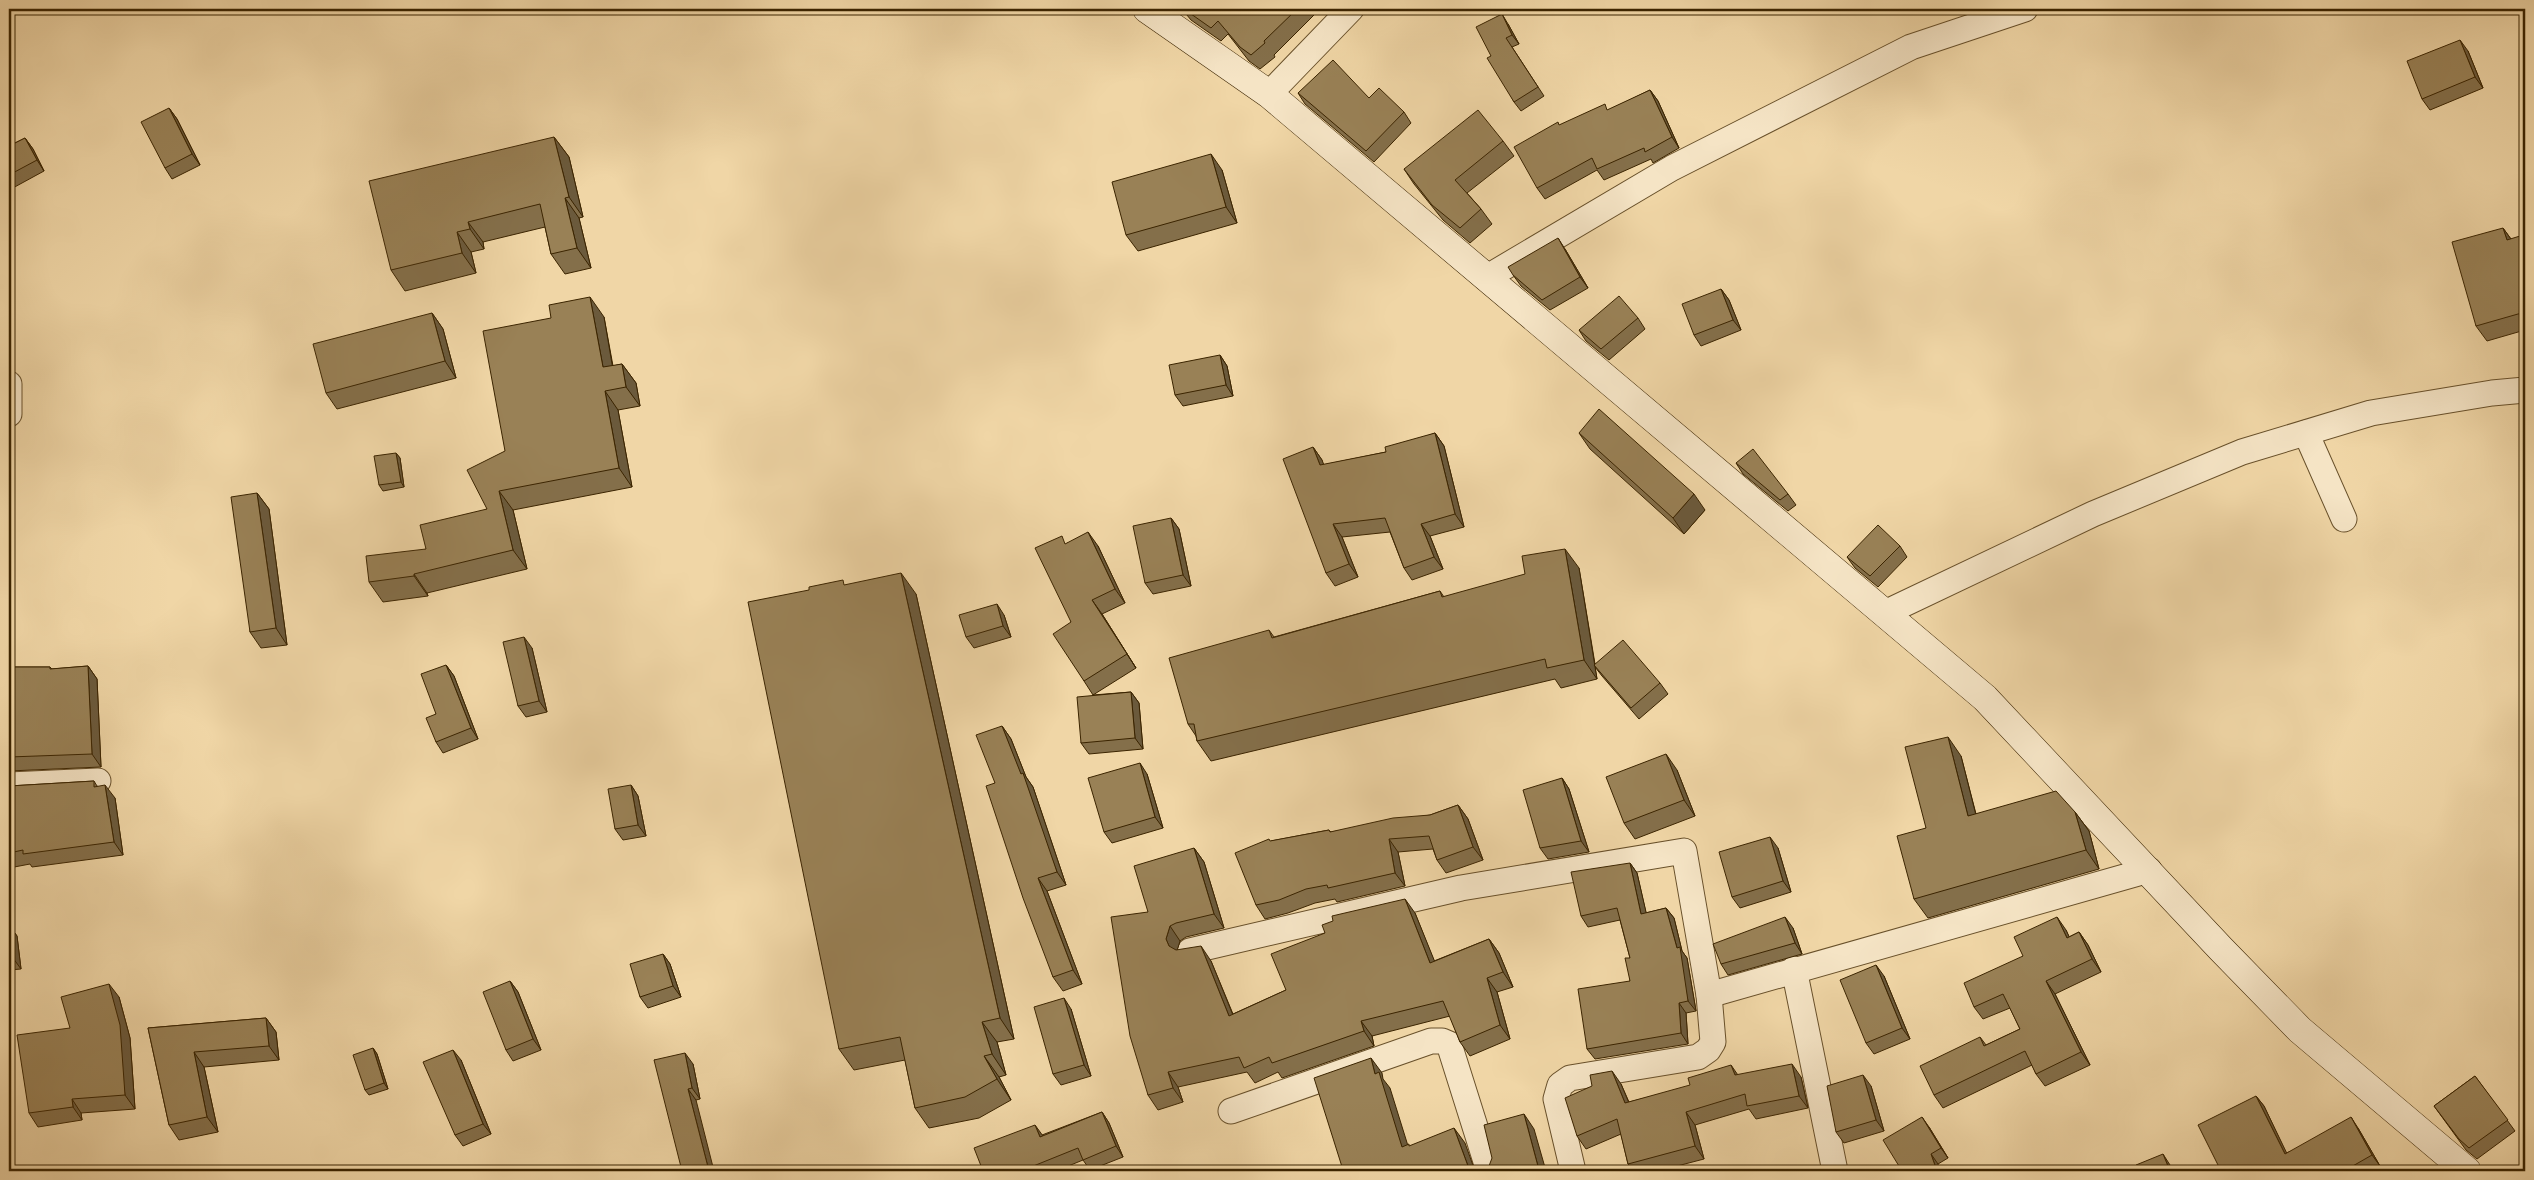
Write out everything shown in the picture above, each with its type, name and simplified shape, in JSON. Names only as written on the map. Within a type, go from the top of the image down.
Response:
[{"type":"street","points":[[1147,9],[1269,94],[1985,698],[2149,870],[2221,949],[2300,1030],[2467,1171]]},
{"type":"street","points":[[1269,94],[1351,9]]},
{"type":"street","points":[[1486,278],[1672,168],[1911,47],[2025,9]]},
{"type":"street","points":[[9,384],[9,414]]},
{"type":"street","points":[[1885,613],[2092,514],[2242,452],[2371,413],[2492,393],[2525,390]]},
{"type":"street","points":[[2306,433],[2344,519]]},
{"type":"street","points":[[9,785],[98,781]]},
{"type":"street","points":[[1190,951],[1461,888],[1684,851],[1708,995],[1712,1042],[1708,1050],[1698,1057],[1570,1078],[1560,1085],[1556,1099],[1573,1171]]},
{"type":"street","points":[[1708,995],[1794,969],[2149,870]]},
{"type":"street","points":[[1794,969],[1835,1171]]},
{"type":"street","points":[[1231,1111],[1431,1041],[1442,1041],[1449,1044],[1489,1171]]},
{"type":"building","points":[[1184,9],[1297,9],[1251,55],[1240,47],[1218,21],[1211,28]]},
{"type":"building","points":[[1502,14],[1512,35],[1506,38],[1538,87],[1514,102],[1487,58],[1491,56],[1476,27]]},
{"type":"building","points":[[2460,40],[2475,77],[2422,99],[2407,61]]},
{"type":"building","points":[[1333,60],[1369,98],[1379,88],[1404,112],[1366,151],[1298,93]]},
{"type":"building","points":[[1650,90],[1672,137],[1645,152],[1644,148],[1597,169],[1592,158],[1537,188],[1514,147],[1558,122],[1559,125],[1605,104],[1607,110]]},
{"type":"building","points":[[169,108],[192,154],[165,168],[141,122]]},
{"type":"building","points":[[1478,110],[1503,141],[1455,180],[1481,209],[1460,228],[1432,205],[1404,169]]},
{"type":"building","points":[[554,137],[569,197],[565,198],[577,248],[551,254],[540,204],[468,222],[470,229],[457,232],[462,253],[391,270],[369,181]]},
{"type":"building","points":[[25,138],[37,160],[9,175],[9,146]]},
{"type":"building","points":[[1211,154],[1226,207],[1126,235],[1112,182]]},
{"type":"building","points":[[2503,228],[2507,240],[2520,236],[2525,250],[2525,312],[2476,326],[2452,242]]},
{"type":"building","points":[[1558,238],[1580,277],[1542,300],[1513,275],[1508,267]]},
{"type":"building","points":[[1721,289],[1733,320],[1694,335],[1682,304]]},
{"type":"building","points":[[1619,296],[1638,318],[1601,349],[1579,330]]},
{"type":"building","points":[[590,297],[603,367],[622,364],[626,387],[605,391],[619,468],[499,491],[513,550],[414,574],[414,576],[369,582],[366,556],[426,549],[420,525],[487,509],[467,470],[505,451],[483,331],[551,318],[549,305]]},
{"type":"building","points":[[432,313],[445,361],[326,393],[313,344]]},
{"type":"building","points":[[1220,355],[1226,385],[1175,395],[1169,365]]},
{"type":"building","points":[[1599,409],[1694,494],[1673,518],[1579,433]]},
{"type":"building","points":[[1435,433],[1455,514],[1421,524],[1434,557],[1404,568],[1385,518],[1333,524],[1349,564],[1326,573],[1283,459],[1313,447],[1320,465],[1386,452],[1385,447]]},
{"type":"building","points":[[1753,449],[1788,494],[1780,500],[1736,463]]},
{"type":"building","points":[[396,453],[401,482],[379,485],[374,456]]},
{"type":"building","points":[[257,493],[276,628],[250,632],[231,497]]},
{"type":"building","points":[[1171,518],[1183,575],[1145,583],[1133,526]]},
{"type":"building","points":[[1878,525],[1900,546],[1870,576],[1847,557]]},
{"type":"building","points":[[1088,532],[1115,589],[1092,600],[1127,654],[1084,681],[1053,634],[1071,622],[1035,548],[1062,536],[1065,544]]},
{"type":"building","points":[[1565,549],[1584,660],[1547,668],[1545,659],[1197,741],[1194,724],[1188,724],[1169,658],[1269,630],[1272,638],[1440,591],[1442,597],[1525,574],[1522,556]]},
{"type":"building","points":[[901,573],[1000,1018],[982,1022],[992,1054],[984,1056],[997,1079],[965,1097],[915,1108],[900,1037],[839,1049],[748,602],[809,590],[809,587],[843,580],[844,585]]},
{"type":"building","points":[[997,604],[1003,626],[966,637],[959,615]]},
{"type":"building","points":[[524,637],[539,701],[518,706],[503,642]]},
{"type":"building","points":[[1623,640],[1660,683],[1631,708],[1594,665]]},
{"type":"building","points":[[446,665],[471,728],[436,742],[426,718],[436,714],[421,674]]},
{"type":"building","points":[[88,666],[92,754],[9,757],[9,667],[50,667],[50,669]]},
{"type":"building","points":[[1131,692],[1135,738],[1081,743],[1077,697]]},
{"type":"building","points":[[1002,726],[1021,774],[1023,773],[1057,872],[1038,878],[1073,970],[1053,977],[1023,898],[986,786],[995,783],[976,735]]},
{"type":"building","points":[[1948,737],[1968,816],[2056,791],[2075,812],[2086,850],[1914,899],[1897,836],[1926,828],[1905,747]]},
{"type":"building","points":[[1666,754],[1684,800],[1624,823],[1606,777]]},
{"type":"building","points":[[1140,763],[1155,817],[1104,832],[1088,778]]},
{"type":"building","points":[[1562,778],[1581,841],[1540,848],[1523,790]]},
{"type":"building","points":[[94,781],[94,787],[105,785],[114,842],[23,854],[23,850],[9,853],[9,786]]},
{"type":"building","points":[[631,785],[638,825],[615,829],[608,789]]},
{"type":"building","points":[[1458,805],[1473,847],[1437,860],[1429,836],[1389,839],[1395,873],[1328,888],[1327,885],[1306,889],[1279,900],[1256,905],[1235,853],[1269,839],[1270,841],[1329,830],[1330,832],[1393,818],[1430,815]]},
{"type":"building","points":[[1770,837],[1783,881],[1732,897],[1719,852]]},
{"type":"building","points":[[1194,848],[1214,914],[1170,926],[1166,939],[1169,946],[1176,950],[1201,946],[1229,1016],[1286,990],[1271,954],[1325,933],[1322,925],[1333,921],[1332,916],[1405,899],[1430,963],[1489,939],[1503,972],[1487,978],[1500,1025],[1460,1042],[1443,1001],[1361,1021],[1364,1031],[1272,1063],[1269,1057],[1244,1068],[1239,1057],[1168,1072],[1173,1088],[1148,1095],[1130,1036],[1111,917],[1148,912],[1134,866]]},
{"type":"building","points":[[1630,863],[1641,914],[1666,908],[1677,948],[1680,947],[1688,1001],[1679,1003],[1681,1033],[1587,1049],[1578,989],[1630,981],[1625,958],[1630,958],[1617,908],[1581,916],[1571,872]]},
{"type":"building","points":[[1785,917],[1795,943],[1721,964],[1713,944]]},
{"type":"building","points":[[2057,917],[2067,938],[2079,932],[2092,959],[2046,981],[2081,1052],[2036,1074],[2025,1051],[1934,1095],[1920,1066],[1980,1037],[1984,1046],[2020,1029],[2003,994],[1974,1007],[1964,983],[2023,956],[2014,937]]},
{"type":"building","points":[[9,925],[13,958],[9,959]]},
{"type":"building","points":[[663,954],[673,986],[640,997],[630,964]]},
{"type":"building","points":[[1876,965],[1902,1028],[1866,1043],[1840,980]]},
{"type":"building","points":[[510,981],[533,1039],[506,1050],[483,992]]},
{"type":"building","points":[[109,984],[120,1025],[125,1095],[72,1099],[73,1107],[29,1113],[17,1035],[70,1028],[61,997]]},
{"type":"building","points":[[1064,998],[1084,1065],[1053,1074],[1034,1007]]},
{"type":"building","points":[[266,1018],[269,1046],[194,1052],[207,1117],[169,1125],[148,1028]]},
{"type":"building","points":[[373,1048],[384,1083],[365,1090],[353,1055]]},
{"type":"building","points":[[453,1050],[483,1124],[455,1135],[423,1062]]},
{"type":"building","points":[[685,1053],[692,1088],[688,1089],[709,1171],[682,1171],[654,1060]]},
{"type":"building","points":[[1371,1058],[1375,1074],[1379,1072],[1402,1147],[1454,1128],[1468,1166],[1475,1170],[1482,1170],[1489,1166],[1492,1158],[1484,1125],[1524,1114],[1539,1170],[1340,1171],[1343,1170],[1314,1078]]},
{"type":"building","points":[[1792,1064],[1799,1096],[1747,1106],[1745,1094],[1686,1112],[1695,1146],[1628,1164],[1617,1119],[1577,1136],[1565,1098],[1592,1086],[1590,1075],[1612,1071],[1625,1103],[1690,1085],[1688,1078],[1731,1065],[1735,1075]]},
{"type":"building","points":[[1863,1075],[1876,1120],[1836,1132],[1827,1086]]},
{"type":"building","points":[[2475,1076],[2508,1120],[2469,1148],[2459,1139],[2434,1106]]},
{"type":"building","points":[[2256,1096],[2285,1154],[2351,1117],[2372,1155],[2344,1171],[2221,1171],[2198,1125]]},
{"type":"building","points":[[1102,1112],[1116,1146],[1083,1160],[1078,1148],[1021,1171],[983,1171],[974,1148],[1035,1125],[1040,1137]]},
{"type":"building","points":[[1922,1117],[1941,1148],[1931,1154],[1937,1171],[1902,1171],[1883,1140]]},
{"type":"building","points":[[2163,1154],[2170,1171],[2139,1171],[2136,1165]]}]
